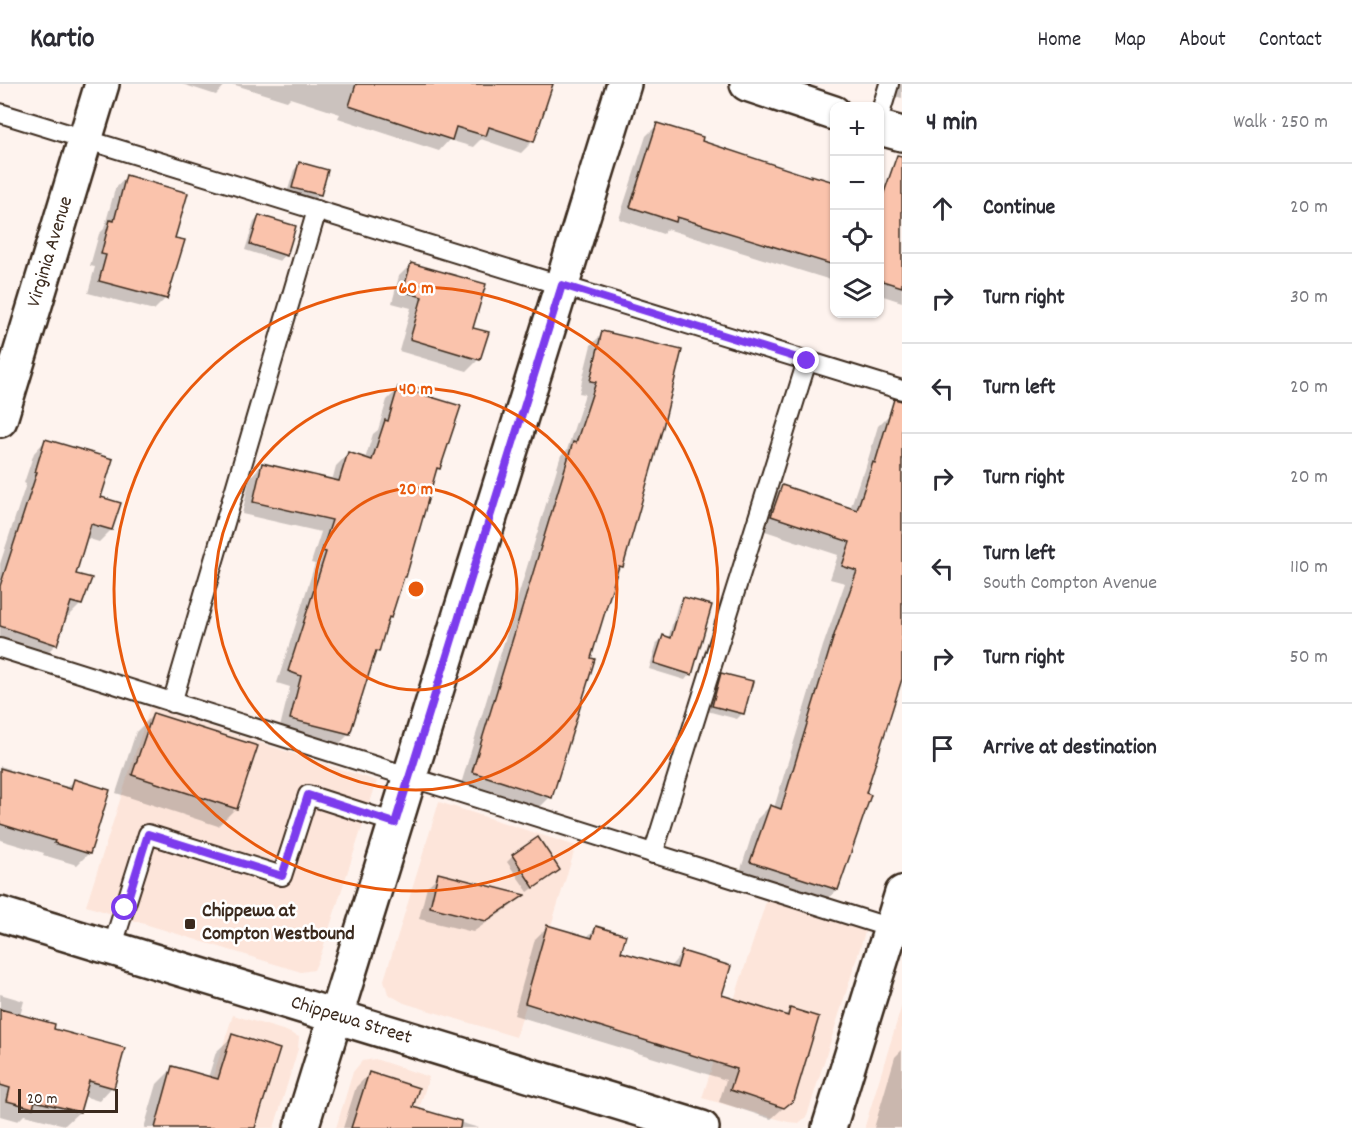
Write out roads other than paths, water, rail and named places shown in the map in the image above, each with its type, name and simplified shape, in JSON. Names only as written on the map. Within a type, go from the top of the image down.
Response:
[{"type":"street","name":"Virginia Avenue","points":[[0,420],[102,84]]},
{"type":"street","points":[[302,1128],[624,84]]},
{"type":"street","points":[[747,84],[830,112]]},
{"type":"street","points":[[884,129],[902,134]]},
{"type":"street","points":[[829,1128],[897,929],[902,893]]},
{"type":"street","name":"Chippewa Street","points":[[0,914],[702,1128]]},
{"type":"lane","points":[[883,102],[889,84]]},
{"type":"lane","points":[[0,113],[902,390]]},
{"type":"lane","points":[[172,703],[317,210]]},
{"type":"lane","points":[[653,854],[807,361]]},
{"type":"lane","points":[[0,648],[897,929]]},
{"type":"lane","points":[[112,948],[148,834],[282,876],[308,795],[395,823]]},
{"type":"place","name":"Chippewa at Compton Westbound","points":[[190,924]]}]
